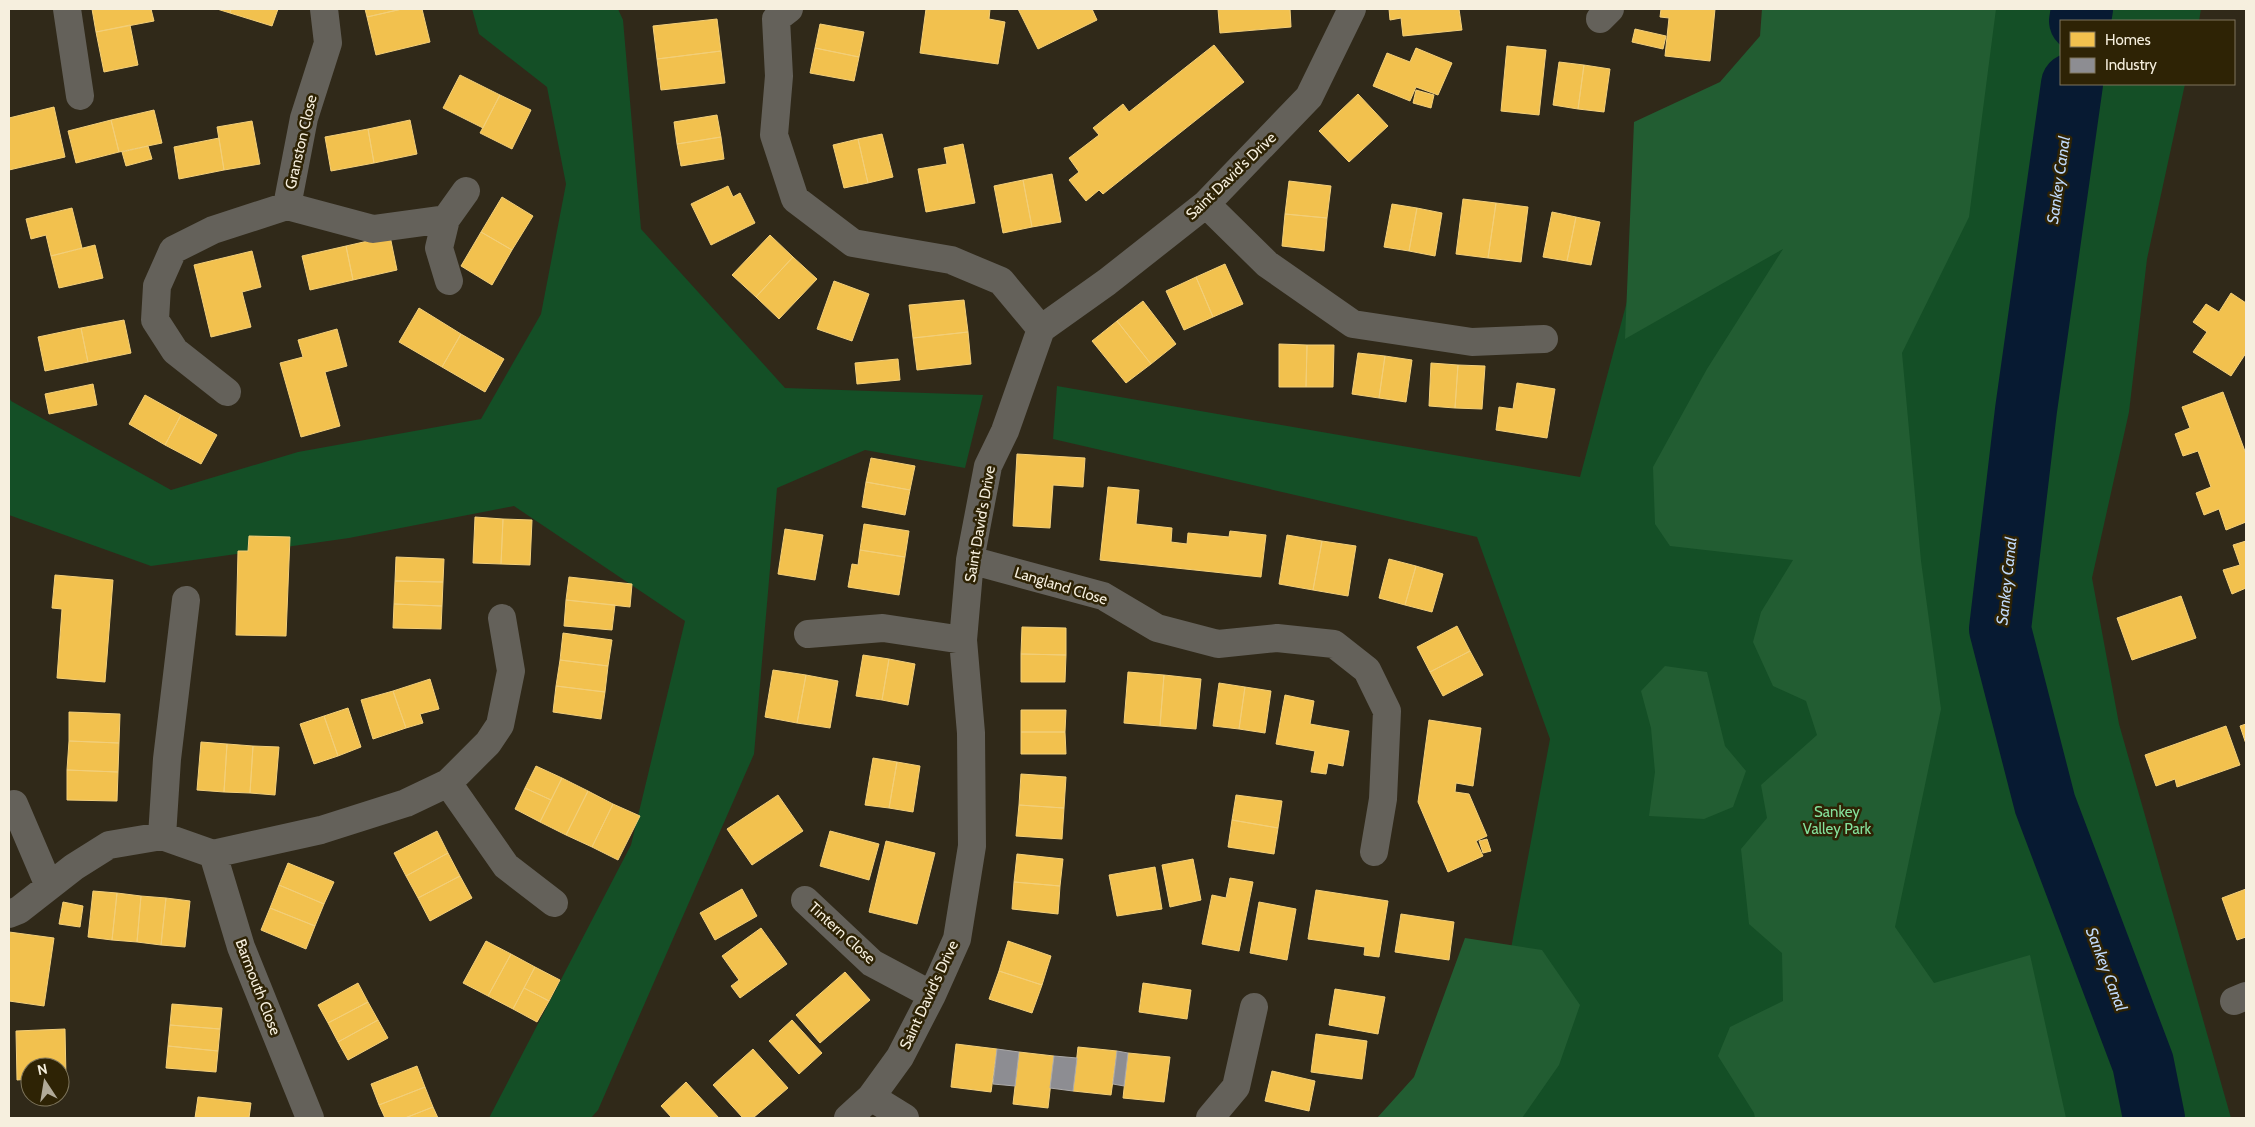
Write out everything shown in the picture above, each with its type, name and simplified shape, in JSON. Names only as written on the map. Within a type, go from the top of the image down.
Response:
[{"type":"street","points":[[67,9],[80,96]]},
{"type":"street","name":"Granston Close","points":[[324,9],[328,43],[304,118],[287,206],[373,229],[446,219]]},
{"type":"street","name":"Saint David's Drive","points":[[848,1118],[871,1097],[900,1057],[932,996],[957,938],[972,846],[971,733],[963,640],[970,560],[988,466],[1005,432],[1041,330],[1107,282],[1206,204],[1309,97],[1352,9]]},
{"type":"street","points":[[779,12],[779,76],[774,135],[795,199],[853,243],[951,260],[1001,281],[1041,330]]},
{"type":"street","points":[[448,281],[439,248],[446,219],[466,191]]},
{"type":"street","points":[[1206,204],[1267,264],[1353,324],[1472,342],[1544,339]]},
{"type":"street","points":[[227,392],[175,351],[155,320],[157,286],[173,250],[213,230],[287,206]]},
{"type":"street","name":"Langland Close","points":[[970,560],[1104,596],[1157,628],[1218,644],[1277,638],[1334,644],[1367,670],[1386,711],[1383,799],[1374,852]]},
{"type":"street","points":[[162,836],[167,759],[186,600]]},
{"type":"street","points":[[9,914],[19,910],[74,867],[109,845],[162,836],[213,854],[322,830],[406,803],[448,783],[488,743],[500,725],[511,671],[502,618]]},
{"type":"street","points":[[808,634],[883,628],[963,640]]},
{"type":"street","points":[[448,783],[506,866],[554,904]]},
{"type":"street","points":[[14,804],[48,886]]},
{"type":"street","name":"Barmouth Close","points":[[213,854],[241,947],[310,1118]]},
{"type":"street","name":"Tintern Close","points":[[805,900],[872,962],[932,996]]},
{"type":"street","points":[[1210,1118],[1236,1087],[1254,1007]]},
{"type":"street","points":[[871,1097],[906,1118]]},
{"type":"green space","points":[[472,9],[618,9],[623,20],[641,229],[785,388],[983,395],[965,468],[865,450],[777,488],[754,754],[598,1110],[591,1118],[489,1118],[631,845],[685,621],[514,506],[349,538],[151,566],[9,515],[9,397],[11,401],[171,490],[298,452],[481,419],[541,314],[566,184],[547,87],[479,34]]},
{"type":"green space","points":[[1762,9],[1996,9],[1969,217],[1902,353],[1921,561],[1941,709],[1895,927],[1934,983],[2030,955],[2066,1118],[1755,1118],[1754,1113],[1718,1056],[1730,1027],[1783,1001],[1782,953],[1749,924],[1741,849],[1767,818],[1761,785],[1817,735],[1806,701],[1773,686],[1753,642],[1761,612],[1793,560],[1670,546],[1655,524],[1653,467],[1707,369],[1783,249],[1625,339],[1634,122],[1720,82],[1760,36]]},
{"type":"green space","name":"Sankey Valley Park","points":[[1817,9],[2201,9],[2199,20],[2060,20],[2060,85],[2185,85],[2147,259],[2129,412],[2092,578],[2119,724],[2231,1118],[1408,1118],[1499,1013],[1550,739],[1477,537],[1053,439],[1057,386],[1580,477],[1671,137]]},
{"type":"green space","points":[[1665,666],[1707,672],[1725,746],[1746,771],[1733,807],[1704,819],[1649,816],[1655,772],[1651,728],[1641,691]]},
{"type":"green space","points":[[1465,938],[1542,950],[1580,1005],[1559,1065],[1522,1118],[1377,1118],[1414,1077]]},
{"type":"building: Homes","points":[[92,9],[151,9],[154,21],[96,32]]},
{"type":"building: Homes","points":[[217,9],[231,9],[230,13]]},
{"type":"building: Homes","points":[[231,9],[278,9],[272,26],[230,13]]},
{"type":"building: Homes","points":[[365,9],[402,9],[367,17]]},
{"type":"building: Homes","points":[[402,9],[422,9],[430,42],[376,55],[367,17]]},
{"type":"building: Homes","points":[[926,9],[990,9],[989,19],[1005,22],[998,64],[920,53]]},
{"type":"building: Homes","points":[[1018,9],[1092,9],[1097,20],[1038,49]]},
{"type":"building: Homes","points":[[1218,9],[1290,9],[1291,27],[1220,33]]},
{"type":"building: Homes","points":[[1389,9],[1459,9],[1462,30],[1403,36],[1401,18],[1390,20]]},
{"type":"building: Homes","points":[[1661,9],[1715,9],[1710,61],[1665,56],[1669,18],[1660,17]]},
{"type":"building: Homes","points":[[717,19],[721,51],[657,59],[653,26]]},
{"type":"building: Homes","points":[[820,24],[864,32],[859,57],[815,48]]},
{"type":"building: Homes","points":[[130,25],[138,65],[104,72],[96,32]]},
{"type":"building: Homes","points":[[1635,29],[1666,36],[1663,49],[1632,42]]},
{"type":"building: Homes","points":[[1214,45],[1244,82],[1103,194],[1099,190],[1086,201],[1069,180],[1079,172],[1069,158],[1099,135],[1093,128],[1123,104],[1129,112]]},
{"type":"building: Homes","points":[[1507,46],[1546,50],[1539,115],[1501,111]]},
{"type":"building: Homes","points":[[815,48],[859,57],[854,81],[810,73]]},
{"type":"building: Homes","points":[[1416,48],[1452,63],[1438,95],[1416,87],[1410,101],[1373,86],[1387,53],[1410,62]]},
{"type":"building: Homes","points":[[721,51],[725,83],[661,90],[657,59]]},
{"type":"building: Homes","points":[[1559,62],[1584,65],[1578,109],[1553,105]]},
{"type":"building: Homes","points":[[1584,65],[1610,69],[1604,112],[1578,109]]},
{"type":"building: Homes","points":[[460,75],[500,95],[483,128],[443,108]]},
{"type":"building: Homes","points":[[1416,90],[1434,95],[1431,108],[1413,103]]},
{"type":"building: Homes","points":[[1358,94],[1388,126],[1349,162],[1319,131]]},
{"type":"building: Homes","points":[[500,95],[531,110],[512,149],[480,133]]},
{"type":"building: Homes","points":[[54,107],[65,157],[9,170],[9,118]]},
{"type":"building: Homes","points":[[154,110],[162,143],[119,152],[111,120]]},
{"type":"building: Homes","points":[[717,115],[721,137],[677,144],[674,122]]},
{"type":"building: Homes","points":[[111,120],[119,152],[76,163],[68,131]]},
{"type":"building: Homes","points":[[410,120],[417,154],[374,163],[368,129]]},
{"type":"building: Homes","points":[[252,121],[260,164],[224,170],[217,127]]},
{"type":"building: Homes","points":[[368,129],[374,163],[331,171],[325,137]]},
{"type":"building: Homes","points":[[882,134],[893,177],[868,183],[858,139]]},
{"type":"building: Homes","points":[[721,137],[724,159],[681,166],[677,144]]},
{"type":"building: Homes","points":[[219,138],[224,170],[179,179],[174,147]]},
{"type":"building: Homes","points":[[858,139],[868,183],[844,188],[833,145]]},
{"type":"building: Homes","points":[[963,144],[975,203],[926,212],[918,169],[947,164],[944,148]]},
{"type":"building: Homes","points":[[148,146],[152,159],[126,166],[122,152]]},
{"type":"building: Homes","points":[[1052,174],[1061,222],[1032,227],[1023,180]]},
{"type":"building: Homes","points":[[1023,180],[1032,227],[1003,233],[994,186]]},
{"type":"building: Homes","points":[[1289,181],[1331,186],[1327,218],[1285,214]]},
{"type":"building: Homes","points":[[728,186],[733,197],[740,193],[755,223],[711,245],[691,204]]},
{"type":"building: Homes","points":[[502,197],[533,216],[512,250],[481,232]]},
{"type":"building: Homes","points":[[1463,199],[1496,203],[1488,258],[1456,254]]},
{"type":"building: Homes","points":[[1496,203],[1528,207],[1521,262],[1488,258]]},
{"type":"building: Homes","points":[[1392,204],[1417,208],[1409,251],[1384,247]]},
{"type":"building: Homes","points":[[72,208],[82,248],[51,256],[46,235],[31,239],[26,219]]},
{"type":"building: Homes","points":[[1417,208],[1442,213],[1435,256],[1409,251]]},
{"type":"building: Homes","points":[[1552,212],[1576,217],[1567,261],[1543,257]]},
{"type":"building: Homes","points":[[1285,214],[1327,218],[1324,251],[1282,246]]},
{"type":"building: Homes","points":[[1576,217],[1600,222],[1591,265],[1567,261]]},
{"type":"building: Homes","points":[[481,232],[512,250],[492,285],[461,266]]},
{"type":"building: Homes","points":[[770,235],[793,257],[756,297],[732,275]]},
{"type":"building: Homes","points":[[390,236],[397,270],[353,280],[346,246]]},
{"type":"building: Homes","points":[[95,245],[103,278],[59,288],[51,256]]},
{"type":"building: Homes","points":[[346,246],[353,280],[310,290],[302,256]]},
{"type":"building: Homes","points":[[252,251],[261,287],[242,292],[251,327],[211,337],[194,265]]},
{"type":"building: Homes","points":[[793,257],[817,279],[779,319],[756,297]]},
{"type":"building: Homes","points":[[1225,264],[1243,304],[1213,317],[1196,277]]},
{"type":"building: Homes","points":[[1196,277],[1213,317],[1184,330],[1166,291]]},
{"type":"building: Homes","points":[[834,281],[869,294],[852,341],[817,329]]},
{"type":"building: Homes","points":[[2231,293],[2246,303],[2246,353],[2231,376],[2193,352],[2207,332],[2193,322],[2206,304],[2219,312]]},
{"type":"building: Homes","points":[[964,300],[968,332],[913,338],[909,305]]},
{"type":"building: Homes","points":[[1143,301],[1176,344],[1151,364],[1117,321]]},
{"type":"building: Homes","points":[[419,308],[461,334],[442,367],[399,342]]},
{"type":"building: Homes","points":[[124,320],[131,353],[88,362],[81,328]]},
{"type":"building: Homes","points":[[1117,321],[1151,364],[1126,383],[1092,341]]},
{"type":"building: Homes","points":[[81,328],[88,362],[45,371],[38,337]]},
{"type":"building: Homes","points":[[337,329],[347,366],[325,372],[340,426],[301,437],[280,363],[303,357],[298,340]]},
{"type":"building: Homes","points":[[968,332],[971,364],[917,370],[913,338]]},
{"type":"building: Homes","points":[[461,334],[504,359],[485,392],[442,367]]},
{"type":"building: Homes","points":[[1279,344],[1307,345],[1306,387],[1279,387]]},
{"type":"building: Homes","points":[[1307,345],[1334,345],[1333,387],[1306,387]]},
{"type":"building: Homes","points":[[1358,353],[1385,356],[1379,398],[1352,394]]},
{"type":"building: Homes","points":[[1385,356],[1412,360],[1406,402],[1379,398]]},
{"type":"building: Homes","points":[[898,359],[900,380],[857,384],[855,363]]},
{"type":"building: Homes","points":[[1431,363],[1458,365],[1455,408],[1429,406]]},
{"type":"building: Homes","points":[[1458,365],[1485,366],[1482,409],[1455,408]]},
{"type":"building: Homes","points":[[1517,383],[1555,389],[1547,438],[1496,430],[1499,407],[1513,409]]},
{"type":"building: Homes","points":[[93,384],[97,405],[49,414],[45,394]]},
{"type":"building: Homes","points":[[2223,392],[2246,454],[2246,522],[2226,530],[2219,509],[2204,515],[2196,493],[2211,487],[2198,451],[2183,456],[2175,434],[2190,428],[2182,407]]},
{"type":"building: Homes","points":[[145,395],[181,415],[165,445],[129,424]]},
{"type":"building: Homes","points":[[181,415],[217,435],[201,464],[165,445]]},
{"type":"building: Homes","points":[[1017,454],[1085,458],[1083,487],[1053,485],[1050,528],[1013,526]]},
{"type":"building: Homes","points":[[871,458],[915,466],[910,490],[866,482]]},
{"type":"building: Homes","points":[[866,482],[910,490],[905,515],[862,507]]},
{"type":"building: Homes","points":[[1108,487],[1139,490],[1136,524],[1172,528],[1171,542],[1187,544],[1188,533],[1229,537],[1230,531],[1266,535],[1261,577],[1100,560]]},
{"type":"building: Homes","points":[[475,517],[503,519],[501,564],[473,563]]},
{"type":"building: Homes","points":[[503,519],[532,520],[530,565],[501,564]]},
{"type":"building: Homes","points":[[864,524],[909,531],[905,557],[860,550]]},
{"type":"building: Homes","points":[[785,529],[823,535],[815,580],[778,574]]},
{"type":"building: Homes","points":[[1287,535],[1322,541],[1313,590],[1279,584]]},
{"type":"building: Homes","points":[[249,536],[290,537],[286,636],[236,635],[238,551],[248,551]]},
{"type":"building: Homes","points":[[1322,541],[1356,546],[1348,596],[1313,590]]},
{"type":"building: Homes","points":[[2246,541],[2246,588],[2232,594],[2223,570],[2240,565],[2233,545]]},
{"type":"building: Homes","points":[[860,550],[905,557],[899,595],[848,587],[852,564],[858,565]]},
{"type":"building: Homes","points":[[396,557],[444,559],[443,582],[395,581]]},
{"type":"building: Homes","points":[[1389,559],[1416,566],[1405,605],[1379,598]]},
{"type":"building: Homes","points":[[1416,566],[1443,574],[1432,612],[1405,605]]},
{"type":"building: Homes","points":[[55,575],[113,580],[105,682],[57,678],[62,609],[52,608]]},
{"type":"building: Homes","points":[[569,577],[632,584],[630,607],[566,600]]},
{"type":"building: Homes","points":[[395,581],[443,582],[442,606],[394,604]]},
{"type":"building: Homes","points":[[2181,596],[2196,638],[2132,660],[2117,618]]},
{"type":"building: Homes","points":[[566,600],[615,605],[612,630],[564,626]]},
{"type":"building: Homes","points":[[394,604],[442,606],[441,629],[393,628]]},
{"type":"building: Homes","points":[[1457,626],[1470,651],[1430,672],[1417,647]]},
{"type":"building: Homes","points":[[1022,627],[1066,628],[1066,655],[1021,654]]},
{"type":"building: Homes","points":[[563,633],[612,640],[608,666],[560,660]]},
{"type":"building: Homes","points":[[1470,651],[1483,675],[1443,696],[1430,672]]},
{"type":"building: Homes","points":[[1021,654],[1066,655],[1065,682],[1021,682]]},
{"type":"building: Homes","points":[[863,655],[889,659],[882,700],[856,696]]},
{"type":"building: Homes","points":[[889,659],[915,664],[908,705],[882,700]]},
{"type":"building: Homes","points":[[560,660],[608,666],[605,692],[556,686]]},
{"type":"building: Homes","points":[[773,670],[806,675],[797,723],[765,717]]},
{"type":"building: Homes","points":[[1128,672],[1164,675],[1160,726],[1124,723]]},
{"type":"building: Homes","points":[[806,675],[838,681],[830,728],[797,723]]},
{"type":"building: Homes","points":[[1164,675],[1201,679],[1196,729],[1160,726]]},
{"type":"building: Homes","points":[[430,679],[439,709],[420,714],[423,723],[406,728],[393,691]]},
{"type":"building: Homes","points":[[1219,683],[1245,687],[1239,729],[1213,726]]},
{"type":"building: Homes","points":[[556,686],[605,692],[601,719],[553,712]]},
{"type":"building: Homes","points":[[1245,687],[1271,691],[1265,733],[1239,729]]},
{"type":"building: Homes","points":[[393,691],[406,728],[373,739],[361,700]]},
{"type":"building: Homes","points":[[1285,695],[1314,701],[1310,724],[1349,731],[1343,766],[1328,763],[1326,774],[1311,772],[1315,751],[1276,744]]},
{"type":"building: Homes","points":[[348,708],[361,747],[338,756],[324,716]]},
{"type":"building: Homes","points":[[1021,710],[1066,710],[1065,732],[1021,732]]},
{"type":"building: Homes","points":[[69,712],[120,714],[119,743],[69,741]]},
{"type":"building: Homes","points":[[324,716],[338,756],[314,764],[300,724]]},
{"type":"building: Homes","points":[[1429,720],[1481,728],[1473,786],[1456,783],[1455,792],[1469,794],[1487,836],[1476,841],[1483,856],[1448,872],[1418,802]]},
{"type":"building: Homes","points":[[2246,724],[2246,744],[2240,726]]},
{"type":"building: Homes","points":[[2226,726],[2240,765],[2177,787],[2175,779],[2156,786],[2145,755]]},
{"type":"building: Homes","points":[[1021,732],[1065,732],[1066,754],[1021,754]]},
{"type":"building: Homes","points":[[69,741],[119,743],[118,772],[67,770]]},
{"type":"building: Homes","points":[[201,742],[227,744],[224,792],[197,790]]},
{"type":"building: Homes","points":[[227,744],[253,746],[250,793],[224,792]]},
{"type":"building: Homes","points":[[253,746],[279,747],[275,795],[250,793]]},
{"type":"building: Homes","points":[[873,758],[897,762],[889,808],[865,805]]},
{"type":"building: Homes","points":[[897,762],[920,766],[913,812],[889,808]]},
{"type":"building: Homes","points":[[536,766],[562,778],[551,800],[525,788]]},
{"type":"building: Homes","points":[[67,770],[118,772],[117,801],[67,800]]},
{"type":"building: Homes","points":[[1021,774],[1066,777],[1064,808],[1019,805]]},
{"type":"building: Homes","points":[[562,778],[588,791],[566,835],[540,822]]},
{"type":"building: Homes","points":[[525,788],[551,800],[540,822],[515,809]]},
{"type":"building: Homes","points":[[588,791],[613,804],[592,847],[566,835]]},
{"type":"building: Homes","points":[[778,795],[803,831],[752,865],[727,829]]},
{"type":"building: Homes","points":[[1236,795],[1282,801],[1278,828],[1232,820]]},
{"type":"building: Homes","points":[[613,804],[640,816],[618,860],[592,847]]},
{"type":"building: Homes","points":[[1019,805],[1064,808],[1062,839],[1016,836]]},
{"type":"building: Homes","points":[[1232,820],[1278,828],[1274,854],[1228,847]]},
{"type":"building: Homes","points":[[437,831],[448,853],[406,876],[394,853]]},
{"type":"building: Homes","points":[[830,831],[879,844],[869,880],[820,866]]},
{"type":"building: Homes","points":[[1487,839],[1491,851],[1483,853],[1479,841]]},
{"type":"building: Homes","points":[[886,841],[935,853],[917,924],[869,912]]},
{"type":"building: Homes","points":[[448,853],[460,876],[418,898],[406,876]]},
{"type":"building: Homes","points":[[1017,854],[1063,859],[1060,886],[1014,882]]},
{"type":"building: Homes","points":[[1193,859],[1201,900],[1170,907],[1162,865]]},
{"type":"building: Homes","points":[[288,863],[334,882],[324,904],[279,885]]},
{"type":"building: Homes","points":[[1155,867],[1162,909],[1117,916],[1109,875]]},
{"type":"building: Homes","points":[[460,876],[472,898],[430,921],[418,898]]},
{"type":"building: Homes","points":[[1230,878],[1253,882],[1239,951],[1202,944],[1212,895],[1226,898]]},
{"type":"building: Homes","points":[[1014,882],[1060,886],[1058,914],[1012,909]]},
{"type":"building: Homes","points":[[279,885],[324,904],[315,926],[270,908]]},
{"type":"building: Homes","points":[[742,889],[757,916],[715,940],[700,913]]},
{"type":"building: Homes","points":[[2246,889],[2246,937],[2237,940],[2222,898]]},
{"type":"building: Homes","points":[[1316,890],[1388,901],[1379,957],[1364,955],[1365,947],[1308,939]]},
{"type":"building: Homes","points":[[93,891],[117,893],[112,940],[88,937]]},
{"type":"building: Homes","points":[[117,893],[141,896],[137,942],[112,940]]},
{"type":"building: Homes","points":[[141,896],[166,898],[161,945],[137,942]]},
{"type":"building: Homes","points":[[166,898],[190,901],[185,947],[161,945]]},
{"type":"building: Homes","points":[[63,902],[83,906],[80,927],[59,924]]},
{"type":"building: Homes","points":[[1259,902],[1296,909],[1287,960],[1250,953]]},
{"type":"building: Homes","points":[[270,908],[315,926],[306,949],[261,930]]},
{"type":"building: Homes","points":[[1401,914],[1454,922],[1449,960],[1395,952]]},
{"type":"building: Homes","points":[[761,928],[787,964],[740,998],[731,986],[739,980],[722,956]]},
{"type":"building: Homes","points":[[9,932],[54,938],[44,1006],[9,1001]]},
{"type":"building: Homes","points":[[486,941],[511,954],[488,996],[463,983]]},
{"type":"building: Homes","points":[[1008,941],[1051,956],[1042,985],[999,971]]},
{"type":"building: Homes","points":[[511,954],[535,967],[513,1009],[488,996]]},
{"type":"building: Homes","points":[[535,967],[560,980],[549,1001],[524,988]]},
{"type":"building: Homes","points":[[999,971],[1042,985],[1032,1013],[989,999]]},
{"type":"building: Homes","points":[[845,972],[870,1000],[820,1043],[796,1015]]},
{"type":"building: Homes","points":[[358,983],[368,1002],[328,1023],[318,1005]]},
{"type":"building: Homes","points":[[1143,983],[1191,990],[1187,1019],[1139,1012]]},
{"type":"building: Homes","points":[[524,988],[549,1001],[537,1022],[513,1009]]},
{"type":"building: Homes","points":[[1335,989],[1385,997],[1378,1034],[1329,1025]]},
{"type":"building: Homes","points":[[368,1002],[378,1020],[338,1042],[328,1023]]},
{"type":"building: Homes","points":[[172,1004],[222,1008],[220,1029],[170,1025]]},
{"type":"building: Homes","points":[[378,1020],[388,1038],[348,1060],[338,1042]]},
{"type":"building: Homes","points":[[792,1020],[822,1053],[799,1074],[769,1041]]},
{"type":"building: Homes","points":[[170,1025],[220,1029],[218,1051],[168,1046]]},
{"type":"building: Homes","points":[[65,1029],[66,1057],[20,1057],[20,1080],[17,1080],[16,1031]]},
{"type":"building: Homes","points":[[1316,1034],[1367,1041],[1362,1079],[1311,1072]]},
{"type":"building: Homes","points":[[956,1044],[997,1049],[991,1092],[951,1087]]},
{"type":"building: Homes","points":[[168,1046],[218,1051],[216,1072],[166,1068]]},
{"type":"building: Homes","points":[[1078,1047],[1117,1051],[1111,1095],[1073,1091]]},
{"type":"building: Homes","points":[[753,1049],[788,1088],[753,1118],[743,1118],[713,1085]]},
{"type":"building: Homes","points":[[1019,1052],[1054,1056],[1048,1108],[1013,1104]]},
{"type":"building: Homes","points":[[1128,1053],[1170,1057],[1164,1102],[1123,1098]]},
{"type":"building: Homes","points":[[417,1066],[425,1087],[379,1105],[371,1084]]},
{"type":"building: Homes","points":[[1272,1071],[1315,1081],[1309,1111],[1265,1101]]},
{"type":"building: Homes","points":[[686,1082],[719,1118],[672,1118],[661,1106]]},
{"type":"building: Homes","points":[[425,1087],[433,1107],[405,1118],[385,1118],[379,1105]]},
{"type":"building: Homes","points":[[198,1097],[251,1103],[249,1118],[195,1118]]},
{"type":"building: Homes","points":[[433,1107],[438,1118],[405,1118]]},
{"type":"building: Industry","points":[[997,1049],[1019,1052],[1015,1086],[993,1084]]},
{"type":"building: Industry","points":[[1117,1051],[1128,1053],[1124,1086],[1113,1084]]},
{"type":"building: Industry","points":[[1054,1056],[1077,1058],[1073,1091],[1050,1088]]},
{"type":"waterway","name":"Sankey Canal","points":[[2080,20],[2082,9]]},
{"type":"waterway","name":"Sankey Canal","points":[[2072,85],[2026,410],[2000,629],[2045,804],[2143,1063],[2154,1118]]}]
